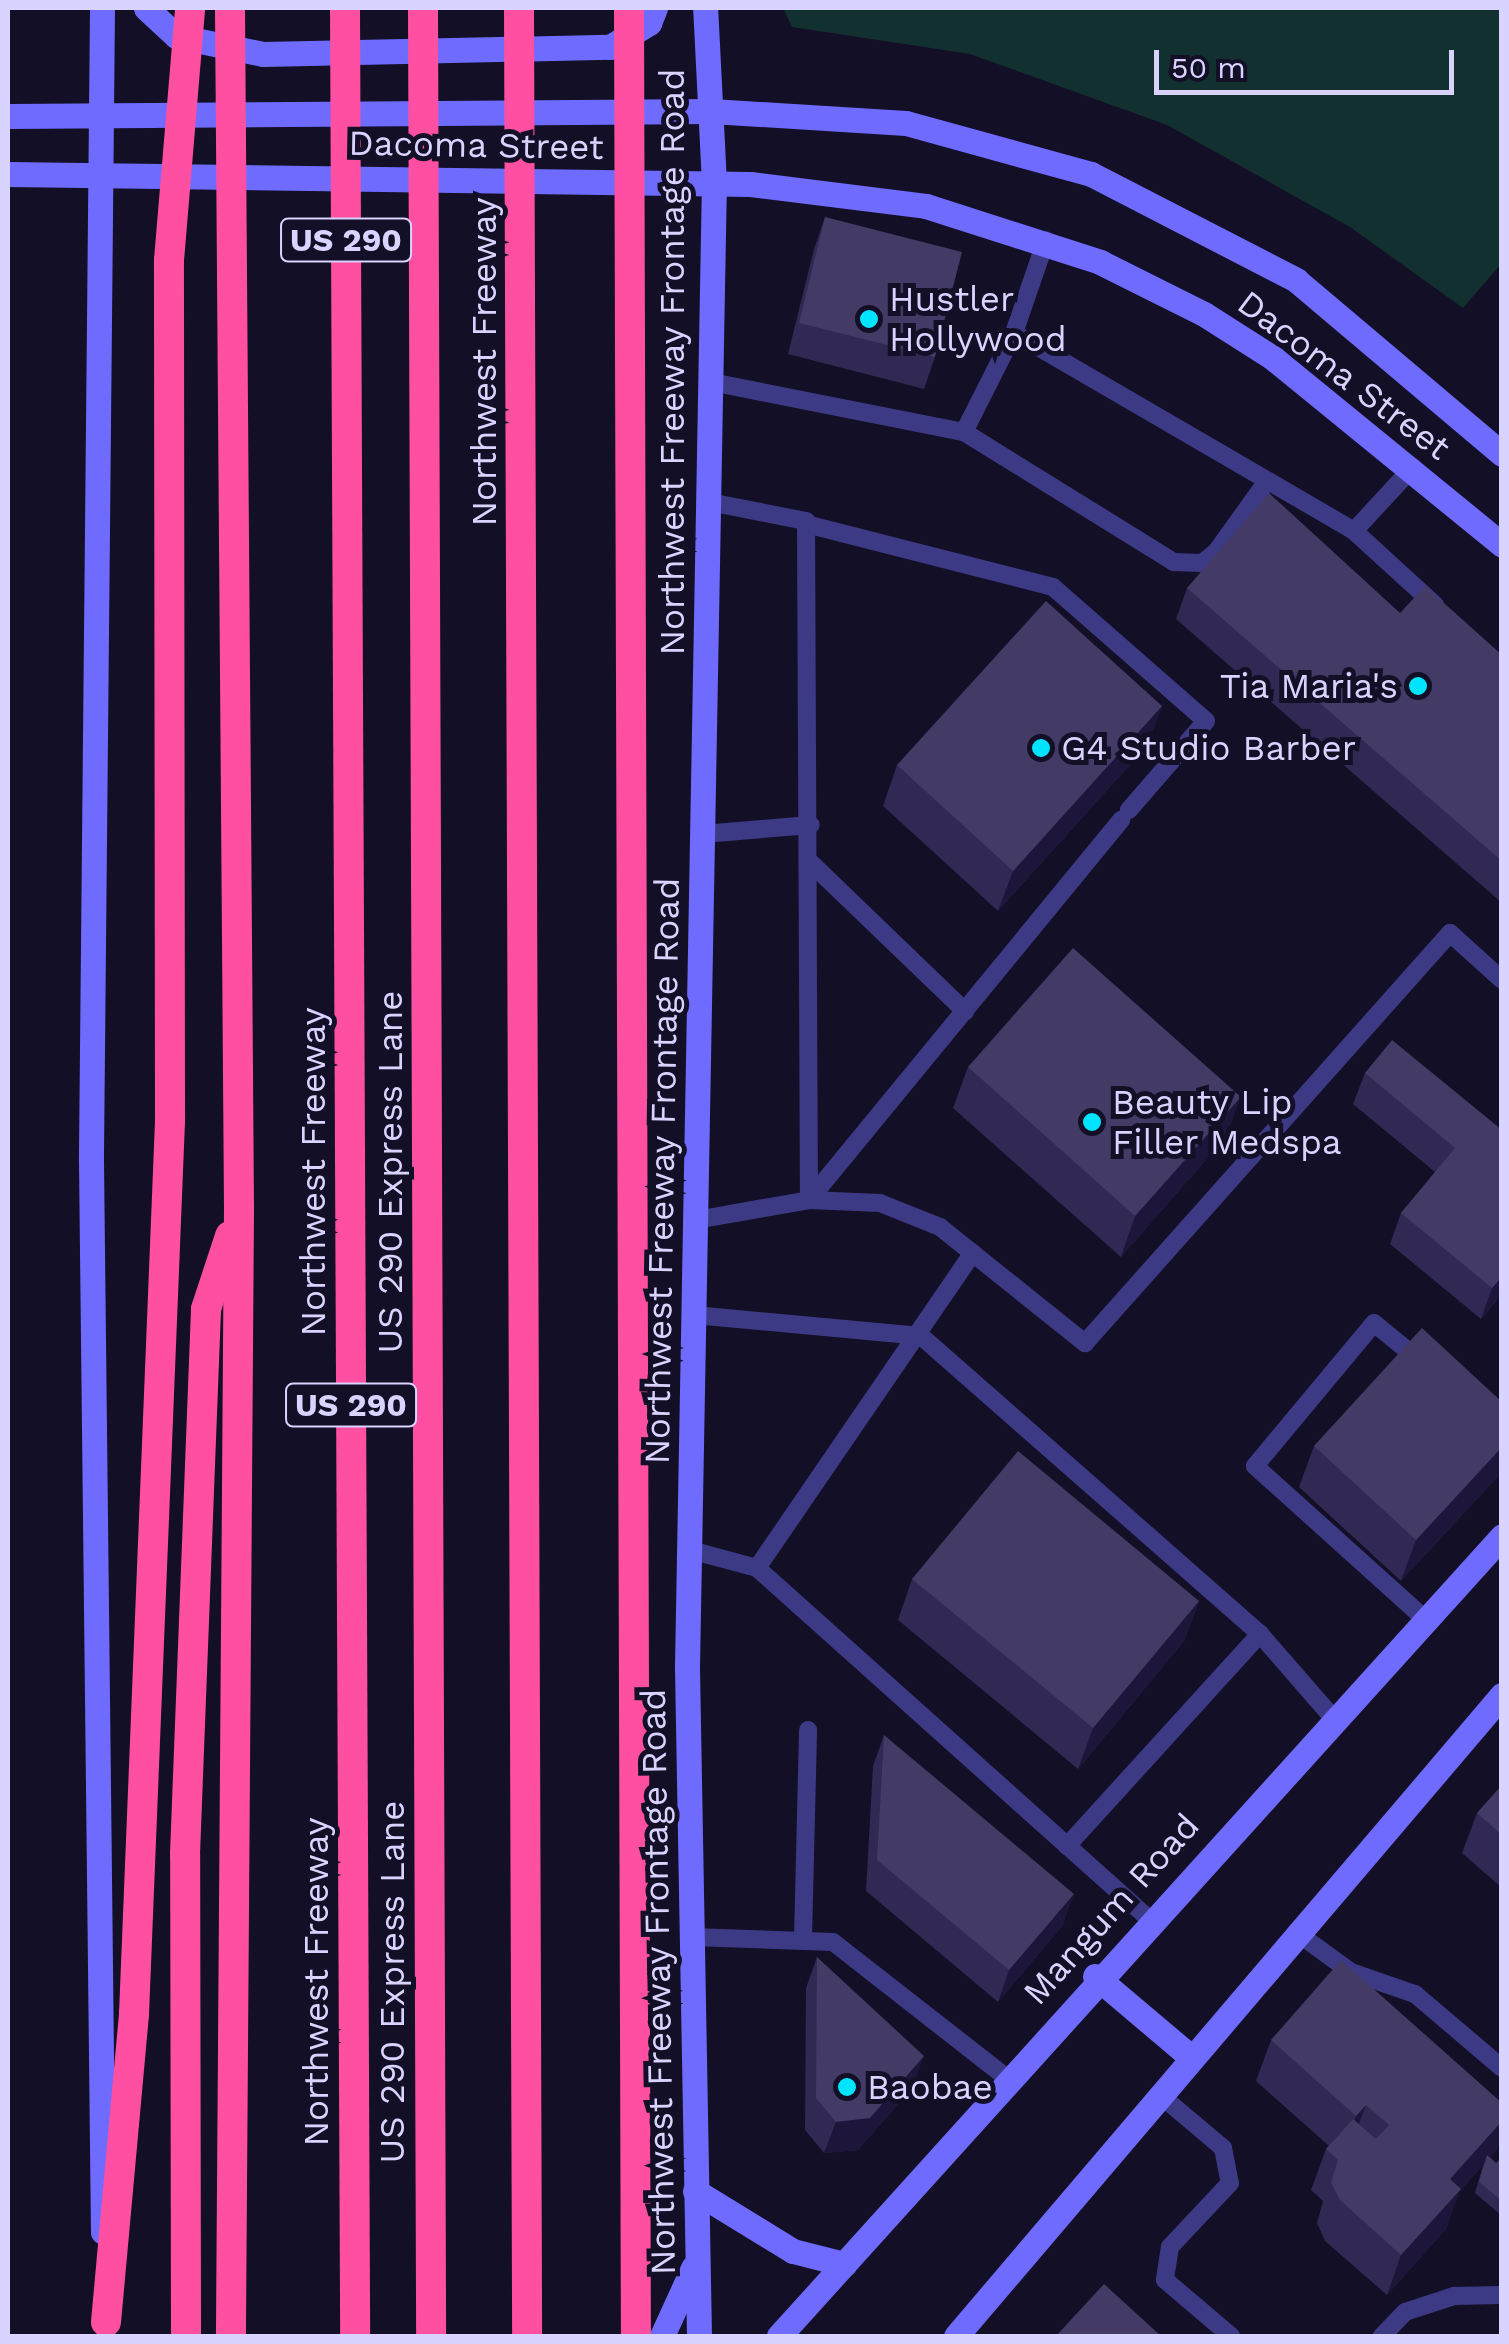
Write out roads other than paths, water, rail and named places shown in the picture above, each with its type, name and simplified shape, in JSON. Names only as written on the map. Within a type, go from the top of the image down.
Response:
[{"type":"highway","points":[[106,2329],[134,2014],[170,1120],[173,553],[168,260],[190,8]]},
{"type":"highway","points":[[230,8],[239,1209],[231,2336]]},
{"type":"highway","name":"Northwest Freeway","points":[[345,8],[355,2336]]},
{"type":"highway","name":"US 290 Express Lane","points":[[422,8],[430,2336]]},
{"type":"highway","name":"Northwest Freeway","points":[[520,8],[528,2336]]},
{"type":"highway","points":[[629,8],[636,2336]]},
{"type":"highway","points":[[186,2336],[185,1854],[206,1309],[239,1209]]},
{"type":"main road","points":[[102,8],[91,1161],[106,2329]]},
{"type":"main road","points":[[146,8],[176,36],[263,54],[610,47],[648,23],[655,8]]},
{"type":"main road","name":"Northwest Freeway Frontage Road","points":[[700,2336],[695,2192],[690,1550],[714,183],[705,8]]},
{"type":"main road","name":"Dacoma Street","points":[[8,116],[100,119],[710,111],[906,123],[1091,174],[1296,280],[1502,454]]},
{"type":"main road","name":"Dacoma Street","points":[[8,174],[714,183],[891,199],[1046,240],[1204,314],[1412,467],[1502,545]]},
{"type":"main road","name":"Mangum Road","points":[[779,2336],[1095,1976],[1502,1536]]},
{"type":"main road","points":[[956,2336],[1296,1932],[1502,1695]]},
{"type":"main road","points":[[1095,1976],[1191,2056]]},
{"type":"main road","points":[[695,2192],[793,2251],[844,2264]]},
{"type":"main road","points":[[662,2336],[696,2262]]},
{"type":"lane","points":[[964,432],[1014,332],[1046,240]]},
{"type":"lane","points":[[1014,332],[1354,531],[1448,617]]},
{"type":"lane","points":[[711,382],[964,432],[1174,562],[1202,563],[1216,552],[1267,480]]},
{"type":"lane","points":[[1354,531],[1412,467]]},
{"type":"lane","points":[[709,502],[1053,587],[1206,721],[809,1200]]},
{"type":"lane","points":[[806,524],[811,825],[809,1200]]},
{"type":"lane","points":[[703,834],[811,825]]},
{"type":"lane","points":[[810,863],[964,1011]]},
{"type":"lane","points":[[696,1220],[809,1200],[880,1203],[940,1227],[1084,1343],[1450,934],[1502,980]]},
{"type":"lane","points":[[756,1568],[921,1336],[973,1253]]},
{"type":"lane","points":[[694,1316],[921,1336],[1260,1634],[1333,1718]]},
{"type":"lane","points":[[1425,1619],[1255,1466],[1374,1323],[1446,1381]]},
{"type":"lane","points":[[690,1550],[756,1568],[1148,1918]]},
{"type":"lane","points":[[1067,1846],[1260,1634]]},
{"type":"lane","points":[[804,1938],[808,1730]]},
{"type":"lane","points":[[1296,1932],[1351,1972],[1415,1994],[1502,2068]]},
{"type":"lane","points":[[692,1937],[832,1942],[868,1963],[1006,2078]]},
{"type":"lane","points":[[1159,2094],[1223,2148],[1230,2182],[1170,2247],[1165,2280],[1231,2336]]},
{"type":"lane","points":[[1382,2336],[1405,2312],[1502,2295]]},
{"type":"place","name":"Hustler Hollywood","points":[[869,319]]},
{"type":"place","name":"Tia Maria's","points":[[1418,686]]},
{"type":"place","name":"G4 Studio Barber","points":[[1041,748]]},
{"type":"place","name":"Beauty Lip Filler Medspa","points":[[1092,1122]]},
{"type":"place","name":"Baobae","points":[[847,2087]]}]
